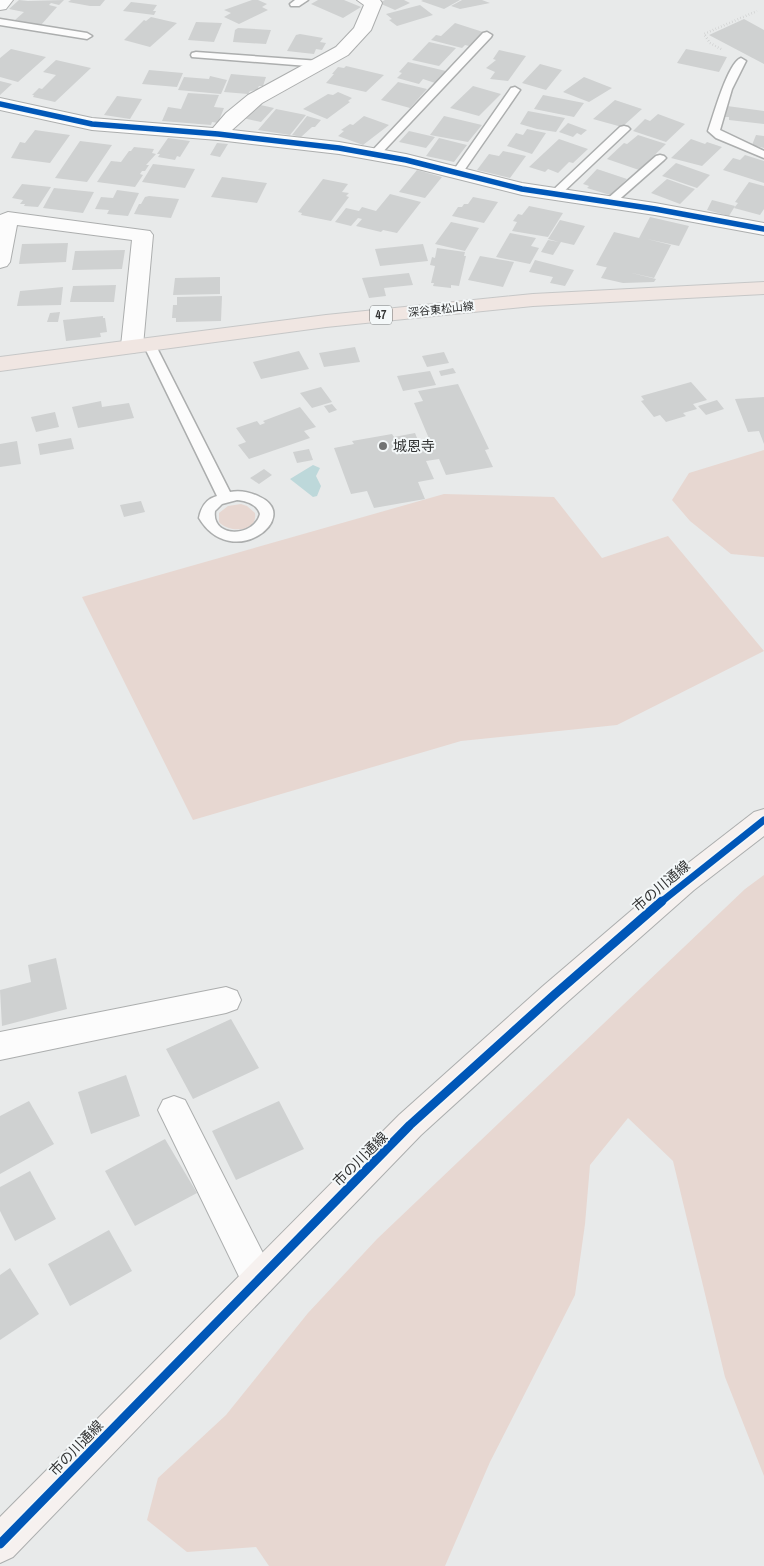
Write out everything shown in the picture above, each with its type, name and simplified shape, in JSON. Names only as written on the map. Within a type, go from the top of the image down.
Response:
[{"type":"main road","name":"深谷東松山線","points":[[0,364],[326,321],[533,300],[764,288]]},
{"type":"street","points":[[0,5],[4,0]]},
{"type":"street","points":[[218,134],[233,117],[255,99],[342,51],[362,30],[373,3],[366,0]]},
{"type":"street","points":[[0,104],[92,124],[218,134],[374,154],[522,189],[610,202],[764,229]]},
{"type":"street","points":[[0,262],[8,218],[143,235],[141,345]]},
{"type":"street","name":"市の川通線","points":[[0,1544],[410,1125],[554,995],[684,882],[764,820]]},
{"type":"street","points":[[0,1046],[226,1000]]},
{"type":"street","points":[[174,1110],[258,1279]]},
{"type":"lane","points":[[0,22],[86,36]]},
{"type":"lane","points":[[374,154],[487,35]]},
{"type":"lane","points":[[196,55],[320,64]]},
{"type":"lane","points":[[741,61],[727,89],[714,131],[720,136],[764,155]]},
{"type":"lane","points":[[457,173],[514,90]]},
{"type":"lane","points":[[555,194],[624,129]]},
{"type":"lane","points":[[610,202],[660,158]]},
{"type":"lane","points":[[141,345],[225,497]]},
{"type":"shaded area","points":[[764,450],[764,557],[731,554],[690,521],[672,500],[689,473]]},
{"type":"shaded area","points":[[444,494],[554,497],[602,558],[668,536],[764,651],[617,725],[461,741],[193,820],[82,597]]},
{"type":"shaded area","points":[[241,504],[247,506],[255,513],[255,520],[248,528],[229,528],[219,522],[219,513],[228,506]]},
{"type":"shaded area","points":[[764,875],[764,1476],[725,1377],[673,1161],[628,1118],[590,1165],[585,1224],[575,1295],[490,1462],[445,1566],[269,1566],[256,1547],[187,1552],[147,1520],[158,1478],[226,1415],[308,1313],[377,1239],[745,889]]},
{"type":"water","points":[[313,465],[320,468],[316,476],[321,486],[317,496],[313,497],[290,479]]},
{"type":"building","points":[[19,0],[64,0],[59,5],[51,3],[49,5],[57,7],[41,25],[15,20],[24,12],[9,9]]},
{"type":"building","points":[[71,0],[105,0],[100,6],[90,6],[68,2]]},
{"type":"building","points":[[252,0],[258,0],[267,4],[262,7],[268,10],[239,24],[224,17],[231,13],[224,10]]},
{"type":"building","points":[[318,0],[344,0],[361,7],[343,18],[311,4]]},
{"type":"building","points":[[385,0],[404,0],[410,3],[395,10],[379,3]]},
{"type":"building","points":[[460,0],[444,9],[421,1]]},
{"type":"building","points":[[462,0],[482,0],[490,3],[460,9],[451,6]]},
{"type":"building","points":[[131,2],[157,5],[153,11],[156,11],[154,15],[123,11]]},
{"type":"building","points":[[420,5],[433,15],[397,26],[389,20],[392,19],[386,14]]},
{"type":"building","points":[[151,17],[177,23],[150,47],[124,40],[144,20],[146,21]]},
{"type":"building","points":[[744,19],[764,30],[764,64],[709,35]]},
{"type":"building","points":[[196,22],[222,23],[214,42],[188,40]]},
{"type":"building","points":[[455,23],[483,32],[469,46],[465,45],[462,48],[431,40],[436,35],[441,36]]},
{"type":"building","points":[[238,28],[271,30],[266,44],[233,42],[235,30]]},
{"type":"building","points":[[296,35],[323,38],[320,42],[326,43],[322,50],[316,49],[314,54],[287,51]]},
{"type":"building","points":[[429,42],[456,48],[439,66],[412,60]]},
{"type":"building","points":[[11,49],[46,57],[18,82],[0,77],[0,58]]},
{"type":"building","points":[[686,49],[727,57],[719,72],[677,63]]},
{"type":"building","points":[[499,50],[526,56],[508,81],[490,79],[495,72],[486,68],[496,60],[493,59]]},
{"type":"building","points":[[56,60],[91,68],[55,102],[33,97],[34,95],[32,95],[39,88],[42,89],[56,75],[43,72]]},
{"type":"building","points":[[408,62],[446,71],[435,83],[423,79],[419,84],[397,78],[402,73],[399,72]]},
{"type":"building","points":[[540,64],[562,70],[546,90],[522,83]]},
{"type":"building","points":[[346,66],[384,75],[366,92],[326,83],[338,67],[344,68]]},
{"type":"building","points":[[149,70],[183,73],[177,87],[142,84]]},
{"type":"building","points":[[231,74],[266,77],[263,86],[259,86],[257,90],[250,91],[248,94],[224,92]]},
{"type":"building","points":[[210,76],[227,80],[221,94],[178,90],[184,77],[209,79]]},
{"type":"building","points":[[584,77],[612,88],[589,102],[563,92]]},
{"type":"building","points":[[0,81],[12,84],[0,95]]},
{"type":"building","points":[[398,82],[427,89],[410,108],[381,100]]},
{"type":"building","points":[[473,86],[501,94],[479,116],[450,108]]},
{"type":"building","points":[[338,92],[352,98],[348,101],[350,102],[327,119],[303,109],[328,94],[333,95]]},
{"type":"building","points":[[188,93],[219,95],[214,107],[224,108],[218,123],[212,122],[211,125],[162,121],[168,107],[181,109]]},
{"type":"building","points":[[543,95],[584,103],[574,117],[534,109]]},
{"type":"building","points":[[117,96],[142,99],[130,119],[104,115]]},
{"type":"building","points":[[615,100],[642,109],[622,127],[593,119]]},
{"type":"building","points":[[256,104],[274,108],[261,122],[243,118]]},
{"type":"building","points":[[727,106],[764,111],[764,124],[729,120],[729,117],[725,117]]},
{"type":"building","points":[[276,109],[306,115],[290,135],[258,130]]},
{"type":"building","points":[[528,111],[565,118],[556,132],[537,129],[520,124]]},
{"type":"building","points":[[658,114],[685,124],[666,142],[633,131],[645,119],[650,121]]},
{"type":"building","points":[[307,116],[321,120],[301,137],[292,135]]},
{"type":"building","points":[[364,116],[389,125],[363,145],[338,136],[344,131],[341,130],[350,124],[353,125]]},
{"type":"building","points":[[444,116],[482,125],[468,142],[430,135]]},
{"type":"building","points":[[568,123],[587,130],[581,135],[577,133],[573,137],[559,132]]},
{"type":"building","points":[[527,129],[546,133],[532,154],[507,146],[516,133],[523,135]]},
{"type":"building","points":[[35,130],[70,135],[50,163],[11,158],[20,142],[25,143]]},
{"type":"building","points":[[409,131],[435,137],[426,148],[399,142]]},
{"type":"building","points":[[638,135],[666,144],[639,170],[607,159],[624,143],[627,144]]},
{"type":"building","points":[[756,135],[764,136],[764,148],[752,145]]},
{"type":"building","points":[[168,138],[190,141],[180,157],[177,156],[175,160],[158,157],[160,154],[157,154]]},
{"type":"building","points":[[439,138],[467,145],[454,162],[426,156]]},
{"type":"building","points":[[559,139],[588,149],[573,163],[569,162],[558,173],[548,169],[545,172],[529,167]]},
{"type":"building","points":[[691,139],[722,147],[702,166],[671,158]]},
{"type":"building","points":[[80,141],[112,145],[87,182],[55,178]]},
{"type":"building","points":[[217,143],[228,144],[220,157],[210,155]]},
{"type":"building","points":[[134,147],[154,149],[152,153],[156,154],[146,165],[149,165],[145,171],[142,171],[140,174],[143,175],[135,187],[97,182],[111,161],[121,162]]},
{"type":"building","points":[[503,151],[526,156],[510,178],[477,170],[489,154],[499,156]]},
{"type":"building","points":[[745,155],[764,161],[764,183],[723,170],[733,158],[740,160]]},
{"type":"building","points":[[676,163],[710,175],[697,188],[662,176]]},
{"type":"building","points":[[153,164],[195,169],[185,188],[142,182]]},
{"type":"building","points":[[597,169],[627,179],[610,195],[587,188],[589,186],[583,184]]},
{"type":"building","points":[[417,170],[442,177],[425,198],[399,192]]},
{"type":"building","points":[[222,177],[267,183],[257,203],[211,197]]},
{"type":"building","points":[[323,179],[348,184],[342,192],[349,193],[346,196],[349,197],[331,221],[301,215],[302,213],[298,212]]},
{"type":"building","points":[[667,179],[695,189],[680,204],[651,193]]},
{"type":"building","points":[[749,182],[764,186],[764,209],[760,215],[734,208],[738,203],[735,202]]},
{"type":"building","points":[[22,184],[51,187],[38,207],[24,206],[25,204],[20,204],[23,200],[12,198]]},
{"type":"building","points":[[54,188],[94,192],[83,213],[43,208]]},
{"type":"building","points":[[117,190],[139,193],[128,216],[107,214],[109,210],[95,209],[101,197],[113,198]]},
{"type":"building","points":[[390,194],[421,202],[397,233],[383,230],[381,232],[356,226],[362,219],[358,218],[351,226],[335,222],[346,208],[359,211],[362,207],[376,211]]},
{"type":"building","points":[[145,197],[179,199],[171,218],[134,214],[139,204],[141,204]]},
{"type":"building","points":[[473,197],[498,202],[484,223],[452,216],[458,207],[468,204]]},
{"type":"building","points":[[712,200],[735,206],[729,216],[707,210]]},
{"type":"building","points":[[529,206],[563,213],[548,237],[512,231],[517,222],[513,221],[518,214],[522,215]]},
{"type":"building","points":[[650,217],[689,226],[679,246],[647,239],[671,245],[654,278],[596,265],[614,232],[639,238]]},
{"type":"building","points":[[560,220],[585,226],[574,245],[561,242],[553,255],[541,252],[548,240],[559,242],[548,239]]},
{"type":"building","points":[[451,222],[479,228],[465,251],[435,244]]},
{"type":"building","points":[[510,233],[536,238],[531,246],[539,248],[530,264],[496,257]]},
{"type":"building","points":[[68,243],[66,262],[19,264],[22,244]]},
{"type":"building","points":[[423,244],[428,261],[380,266],[375,249]]},
{"type":"building","points":[[437,248],[465,252],[464,256],[466,256],[459,286],[451,285],[451,288],[433,286],[434,283],[431,283],[435,266],[430,265],[432,257],[435,258]]},
{"type":"building","points":[[125,250],[122,269],[72,270],[75,251]]},
{"type":"building","points":[[480,256],[514,262],[503,287],[468,280]]},
{"type":"building","points":[[535,260],[574,270],[565,286],[550,283],[553,277],[529,272]]},
{"type":"building","points":[[607,267],[656,279],[654,282],[623,283],[601,278]]},
{"type":"building","points":[[409,273],[413,285],[384,288],[386,296],[369,298],[362,278]]},
{"type":"building","points":[[220,277],[220,294],[173,295],[175,278]]},
{"type":"building","points":[[116,285],[114,302],[70,302],[73,286]]},
{"type":"building","points":[[63,287],[61,305],[17,306],[20,291]]},
{"type":"building","points":[[222,296],[221,321],[176,322],[176,318],[172,318],[173,305],[177,305],[177,297]]},
{"type":"building","points":[[60,312],[58,322],[47,322],[50,313]]},
{"type":"building","points":[[103,316],[107,332],[100,333],[101,337],[66,341],[63,320]]},
{"type":"building","points":[[355,347],[360,362],[324,367],[319,353]]},
{"type":"building","points":[[299,351],[309,369],[261,379],[253,362]]},
{"type":"building","points":[[444,352],[449,363],[427,367],[422,356]]},
{"type":"building","points":[[453,368],[456,373],[441,376],[439,371]]},
{"type":"building","points":[[430,371],[436,385],[403,391],[397,376]]},
{"type":"building","points":[[691,382],[707,400],[693,404],[697,409],[683,413],[686,416],[666,422],[660,415],[654,417],[641,401],[644,400],[641,396]]},
{"type":"building","name":"城恩寺","points":[[458,384],[489,449],[485,450],[493,467],[446,475],[439,459],[426,461],[434,479],[418,482],[425,499],[374,508],[367,491],[351,494],[334,448],[354,444],[352,441],[392,434],[394,437],[415,433],[422,450],[433,448],[414,403],[423,401],[418,391]]},
{"type":"building","points":[[321,387],[332,402],[312,408],[300,393]]},
{"type":"building","points":[[764,397],[764,444],[759,431],[748,432],[735,399]]},
{"type":"building","points":[[717,400],[724,409],[706,415],[698,406]]},
{"type":"building","points":[[101,401],[102,407],[129,403],[134,418],[78,428],[72,407]]},
{"type":"building","points":[[332,404],[337,410],[329,413],[324,406]]},
{"type":"building","points":[[300,407],[316,427],[304,431],[310,438],[249,459],[238,445],[246,442],[236,428],[257,421],[260,425],[265,423],[263,421]]},
{"type":"building","points":[[55,412],[59,427],[36,432],[31,417]]},
{"type":"building","points":[[71,438],[74,449],[40,455],[38,444]]},
{"type":"building","points":[[17,441],[21,464],[0,467],[0,444]]},
{"type":"building","points":[[309,449],[313,460],[297,463],[293,452]]},
{"type":"building","points":[[264,469],[272,475],[259,484],[250,478]]},
{"type":"building","points":[[141,501],[145,512],[124,517],[120,505]]},
{"type":"building","points":[[56,958],[67,1009],[2,1026],[0,990],[31,982],[28,965]]},
{"type":"building","points":[[231,1019],[259,1068],[193,1099],[166,1049]]},
{"type":"building","points":[[126,1075],[140,1116],[91,1134],[78,1092]]},
{"type":"building","points":[[29,1101],[54,1144],[0,1174],[0,1116]]},
{"type":"building","points":[[279,1101],[304,1149],[236,1180],[212,1131]]},
{"type":"building","points":[[165,1139],[197,1193],[135,1226],[105,1171]]},
{"type":"building","points":[[30,1171],[56,1219],[15,1241],[0,1211],[0,1187]]},
{"type":"building","points":[[109,1230],[132,1271],[70,1306],[48,1264]]},
{"type":"building","points":[[10,1268],[39,1314],[0,1340],[0,1275]]},
{"type":"cycle path","points":[[0,104],[92,124],[218,134],[339,148],[406,160],[522,189],[655,209],[764,229]]},
{"type":"cycle path","points":[[0,1544],[410,1125],[554,995],[684,882],[764,820]]},
{"type":"place","name":"城恩寺","points":[[383,446]]}]
